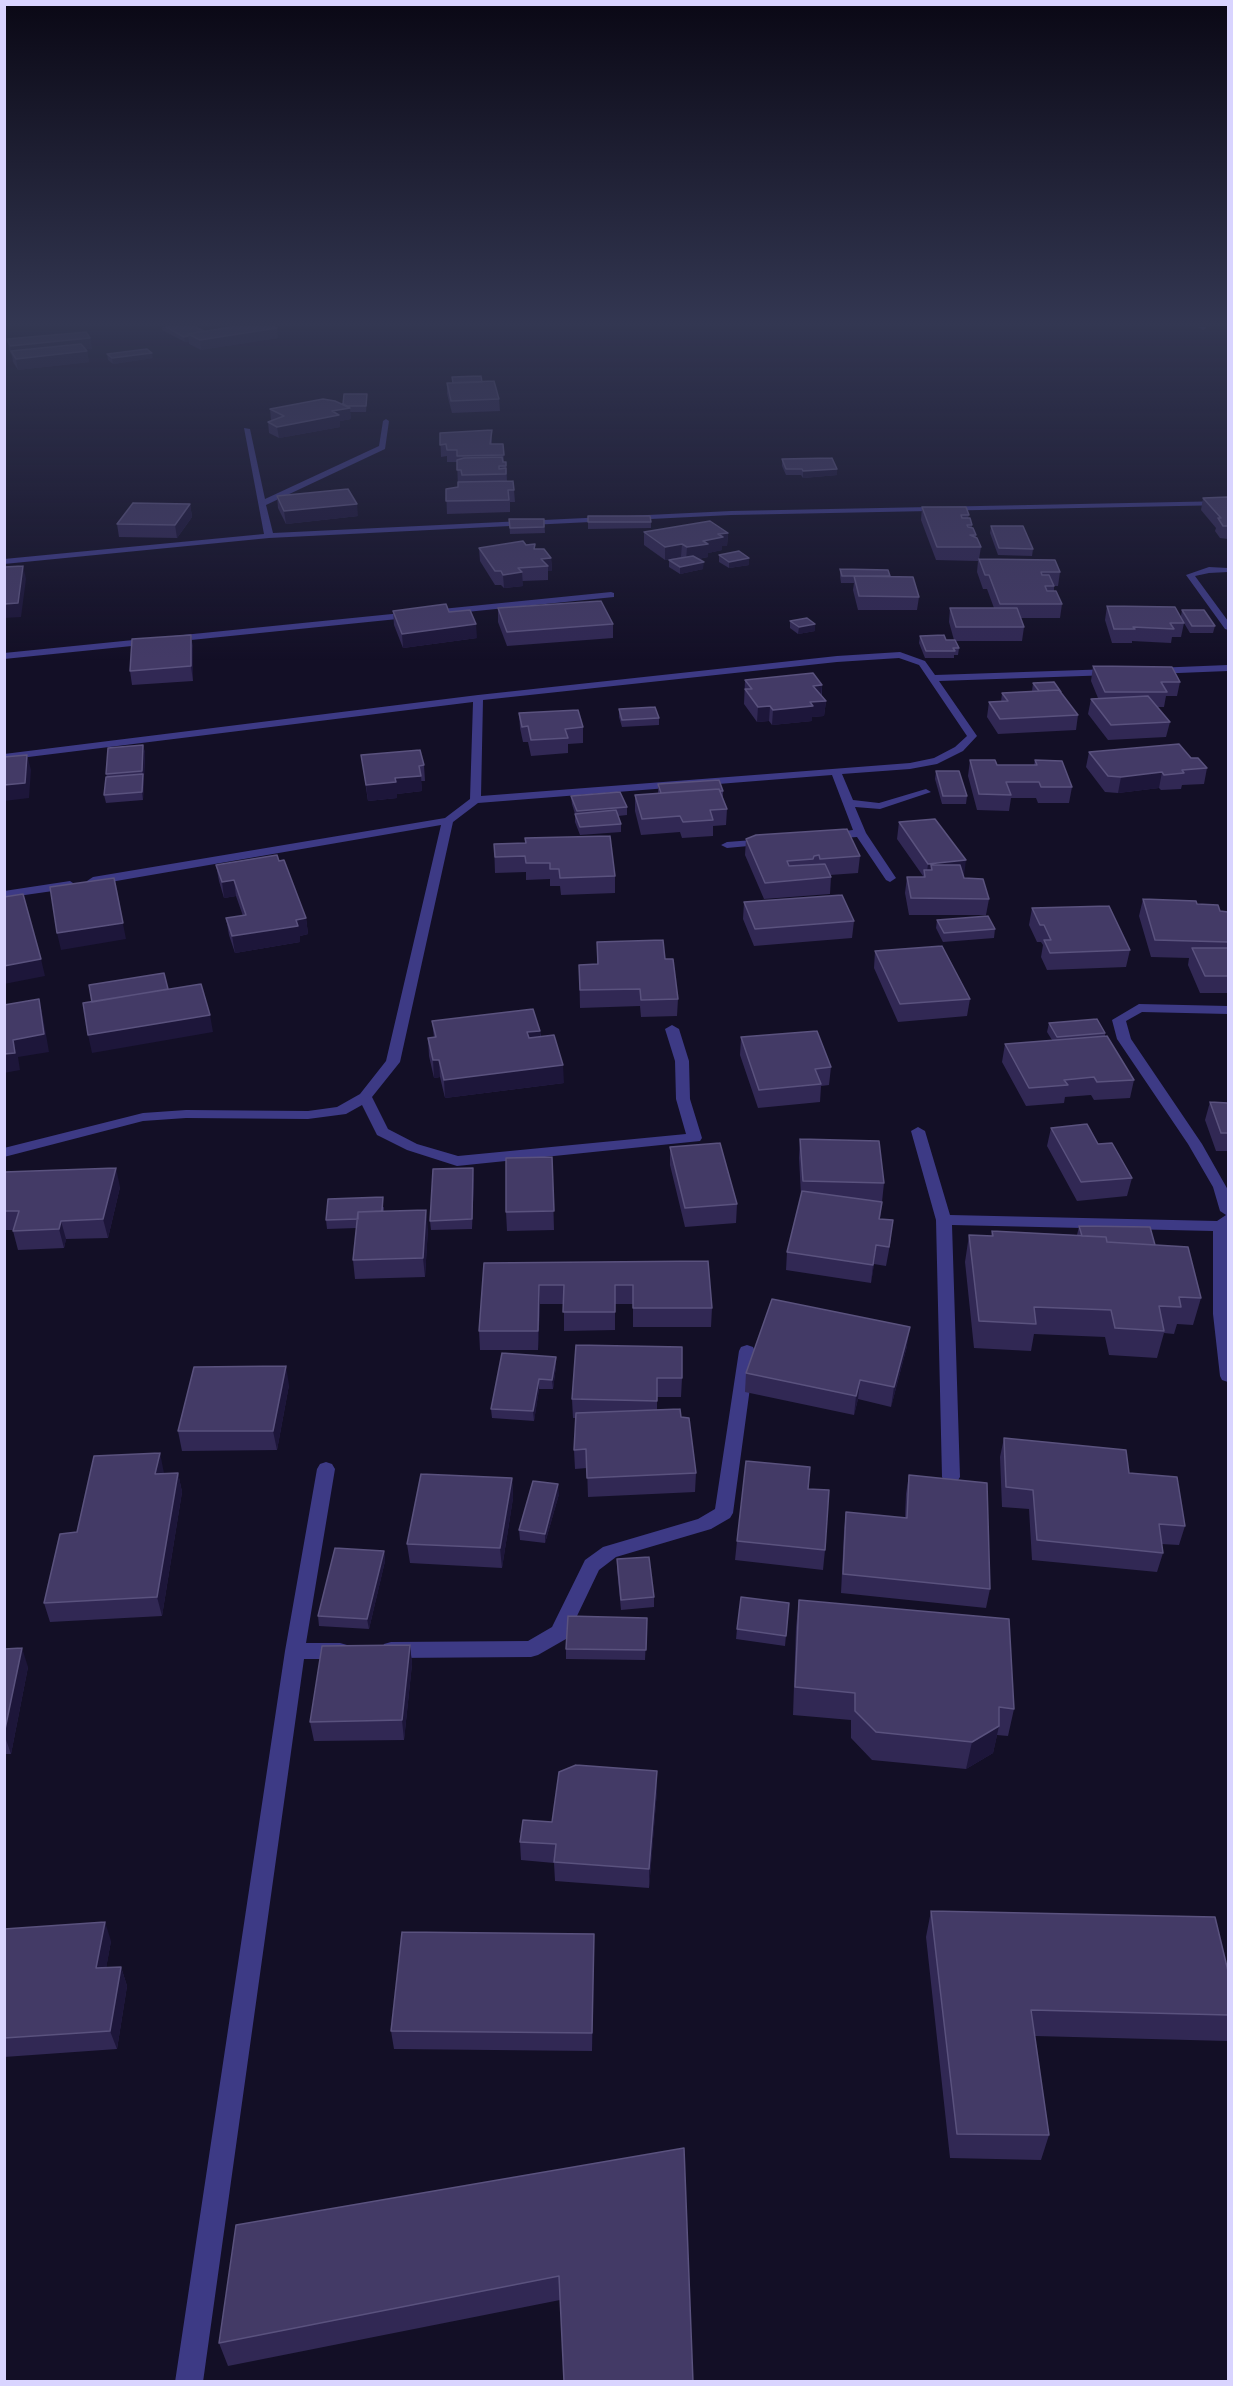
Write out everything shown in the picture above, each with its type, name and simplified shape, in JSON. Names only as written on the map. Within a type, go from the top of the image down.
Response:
[{"type":"street","points":[[248,438],[269,536]]},
{"type":"street","points":[[261,504],[382,447],[383,438]]},
{"type":"street","points":[[4,562],[269,536],[731,513],[1228,503]]},
{"type":"street","points":[[1228,570],[1209,570],[1190,575],[1228,627]]},
{"type":"street","points":[[4,656],[611,595]]},
{"type":"street","points":[[4,757],[478,698],[837,658],[900,655],[922,663],[972,736],[959,749],[937,761],[910,766],[475,800],[448,821],[4,895]]},
{"type":"street","points":[[1146,671],[1228,668]]},
{"type":"street","points":[[933,678],[1122,672]]},
{"type":"street","points":[[475,800],[478,698]]},
{"type":"street","points":[[836,772],[860,833],[890,878]]},
{"type":"street","points":[[849,803],[880,806],[926,792]]},
{"type":"street","points":[[4,1153],[143,1117],[197,1114],[308,1116],[341,1111],[365,1097],[393,1062],[448,821]]},
{"type":"street","points":[[816,837],[860,833]]},
{"type":"street","points":[[727,845],[783,840]]},
{"type":"street","points":[[1228,1010],[1139,1008],[1119,1020],[1124,1039],[1196,1144],[1220,1186],[1226,1218],[1221,1314],[1228,1376]]},
{"type":"street","points":[[365,1097],[382,1132],[412,1147],[457,1161],[695,1138],[683,1099],[682,1061],[672,1029]]},
{"type":"street","points":[[918,1131],[944,1220],[951,1477]]},
{"type":"street","points":[[944,1220],[1226,1218]]},
{"type":"street","points":[[378,1650],[531,1649],[559,1633],[592,1564],[610,1552],[704,1524],[724,1513],[747,1351]]},
{"type":"street","points":[[189,2382],[295,1651],[326,1469]]},
{"type":"street","points":[[295,1651],[354,1651]]},
{"type":"building","points":[[440,438],[491,438],[490,444],[503,444],[504,455],[457,456],[457,450],[447,450],[446,444],[440,445]]},
{"type":"building","points":[[502,457],[506,466],[499,466],[499,469],[506,468],[506,474],[462,475],[461,470],[457,470],[457,460]]},
{"type":"building","points":[[832,458],[837,469],[803,471],[802,469],[786,469],[782,459]]},
{"type":"building","points":[[513,481],[514,490],[508,490],[509,500],[446,501],[446,489],[458,487],[458,482]]},
{"type":"building","points":[[348,489],[357,504],[284,511],[277,496]]},
{"type":"building","points":[[1228,497],[1228,526],[1223,526],[1218,518],[1221,518],[1203,498]]},
{"type":"building","points":[[133,503],[190,504],[175,525],[117,524]]},
{"type":"building","points":[[922,507],[966,507],[969,515],[961,515],[962,518],[970,518],[972,525],[967,525],[973,528],[976,535],[970,535],[977,538],[981,547],[937,547]]},
{"type":"building","points":[[588,516],[650,516],[651,522],[588,522]]},
{"type":"building","points":[[509,519],[544,519],[544,527],[510,528]]},
{"type":"building","points":[[710,521],[728,533],[718,534],[723,537],[703,541],[708,544],[687,547],[682,544],[665,547],[644,532]]},
{"type":"building","points":[[991,526],[1023,526],[1033,549],[999,548]]},
{"type":"building","points":[[523,541],[526,545],[535,544],[534,549],[544,549],[551,558],[541,559],[548,566],[518,568],[522,572],[503,575],[501,571],[495,571],[479,548]]},
{"type":"building","points":[[739,551],[749,558],[729,562],[719,555]]},
{"type":"building","points":[[693,556],[704,562],[680,567],[669,560]]},
{"type":"building","points":[[979,559],[1055,560],[1060,572],[1041,572],[1042,575],[1049,575],[1054,586],[1045,586],[1047,591],[1056,591],[1062,604],[1000,604],[989,575],[985,575]]},
{"type":"building","points":[[23,566],[18,603],[4,604],[4,567]]},
{"type":"building","points":[[840,569],[888,570],[890,576],[842,576]]},
{"type":"building","points":[[854,576],[913,577],[919,597],[859,596]]},
{"type":"building","points":[[601,601],[613,624],[507,632],[498,608]]},
{"type":"building","points":[[446,604],[449,612],[470,610],[476,624],[402,634],[393,611]]},
{"type":"building","points":[[1107,606],[1175,607],[1184,623],[1170,623],[1174,629],[1133,627],[1135,629],[1114,629]]},
{"type":"building","points":[[950,608],[1017,608],[1024,627],[956,627]]},
{"type":"building","points":[[1182,610],[1204,610],[1215,626],[1192,626]]},
{"type":"building","points":[[807,618],[815,624],[799,627],[790,621]]},
{"type":"building","points":[[191,635],[191,666],[130,671],[132,639]]},
{"type":"building","points":[[944,635],[946,640],[955,640],[959,648],[953,648],[955,651],[926,651],[920,636]]},
{"type":"building","points":[[1093,666],[1172,667],[1180,682],[1161,682],[1167,692],[1105,692]]},
{"type":"building","points":[[813,673],[822,685],[813,686],[826,701],[810,702],[813,706],[773,710],[770,706],[758,707],[745,689],[752,689],[745,680]]},
{"type":"building","points":[[1054,682],[1061,692],[1059,690],[1039,691],[1033,683]]},
{"type":"building","points":[[1059,690],[1078,715],[1000,719],[989,702],[1008,701],[1002,693]]},
{"type":"building","points":[[1148,696],[1170,722],[1111,725],[1091,699]]},
{"type":"building","points":[[655,707],[659,718],[622,720],[619,709]]},
{"type":"building","points":[[578,710],[583,727],[565,729],[568,738],[531,740],[528,726],[522,727],[519,713]]},
{"type":"building","points":[[1179,744],[1191,758],[1198,758],[1207,768],[1182,770],[1184,773],[1164,775],[1162,772],[1121,777],[1108,776],[1089,752]]},
{"type":"building","points":[[143,745],[142,771],[106,774],[108,748]]},
{"type":"building","points":[[420,750],[424,765],[419,766],[421,776],[395,778],[396,782],[366,785],[361,755]]},
{"type":"building","points":[[27,755],[25,783],[4,785],[4,757]]},
{"type":"building","points":[[970,760],[995,760],[997,765],[1037,765],[1035,760],[1062,761],[1072,787],[1041,787],[1039,782],[1006,782],[1011,795],[979,794]]},
{"type":"building","points":[[936,771],[959,771],[967,796],[943,796]]},
{"type":"building","points":[[143,774],[142,792],[104,795],[106,777]]},
{"type":"building","points":[[719,780],[723,791],[719,789],[661,793],[658,784]]},
{"type":"building","points":[[719,789],[727,809],[710,810],[713,820],[683,822],[680,816],[642,819],[635,795]]},
{"type":"building","points":[[620,792],[627,807],[577,811],[571,796]]},
{"type":"building","points":[[616,810],[621,824],[580,827],[575,814]]},
{"type":"building","points":[[935,819],[966,860],[928,864],[899,822]]},
{"type":"building","points":[[847,829],[860,856],[820,859],[819,855],[814,856],[813,859],[787,861],[789,866],[825,864],[831,877],[765,883],[746,839],[756,835]]},
{"type":"building","points":[[610,836],[615,876],[560,878],[559,869],[550,869],[550,863],[526,863],[525,856],[495,857],[494,844],[526,843],[525,838]]},
{"type":"building","points":[[277,855],[279,861],[284,860],[306,918],[296,920],[298,926],[232,936],[226,918],[246,915],[234,880],[222,882],[216,865]]},
{"type":"building","points":[[931,865],[960,865],[964,878],[983,879],[989,899],[911,898],[907,877],[925,877],[924,870],[932,870]]},
{"type":"building","points":[[114,878],[123,923],[57,933],[50,887]]},
{"type":"building","points":[[23,894],[41,959],[4,966],[4,897]]},
{"type":"building","points":[[842,895],[854,921],[755,929],[744,902]]},
{"type":"building","points":[[1143,899],[1196,901],[1197,904],[1218,905],[1220,911],[1228,912],[1228,942],[1155,940]]},
{"type":"building","points":[[1109,906],[1130,950],[1050,953],[1044,940],[1051,940],[1044,925],[1040,925],[1032,908]]},
{"type":"building","points":[[988,916],[995,929],[944,933],[937,920]]},
{"type":"building","points":[[663,940],[665,959],[673,959],[678,999],[641,1000],[640,989],[580,990],[579,965],[598,964],[597,942]]},
{"type":"building","points":[[942,946],[970,999],[900,1004],[875,951]]},
{"type":"building","points":[[1192,948],[1228,948],[1228,976],[1205,976]]},
{"type":"building","points":[[164,973],[168,989],[92,1002],[89,985]]},
{"type":"building","points":[[201,984],[210,1015],[88,1035],[83,1003]]},
{"type":"building","points":[[39,999],[44,1034],[13,1040],[15,1053],[4,1054],[4,1005]]},
{"type":"building","points":[[533,1009],[540,1031],[527,1032],[529,1038],[554,1035],[563,1065],[444,1080],[439,1060],[433,1060],[428,1038],[436,1037],[432,1021]]},
{"type":"building","points":[[1097,1019],[1105,1033],[1057,1037],[1049,1023]]},
{"type":"building","points":[[817,1031],[831,1067],[815,1069],[821,1084],[759,1090],[741,1037]]},
{"type":"building","points":[[1107,1036],[1134,1080],[1097,1082],[1094,1077],[1064,1080],[1068,1085],[1029,1088],[1005,1044]]},
{"type":"building","points":[[1210,1102],[1228,1103],[1228,1133],[1221,1133]]},
{"type":"building","points":[[1087,1124],[1098,1144],[1112,1143],[1132,1178],[1081,1182],[1051,1128]]},
{"type":"building","points":[[800,1139],[879,1141],[884,1183],[803,1181]]},
{"type":"building","points":[[720,1143],[737,1204],[685,1208],[670,1147]]},
{"type":"building","points":[[552,1157],[554,1211],[506,1212],[506,1158]]},
{"type":"building","points":[[116,1168],[103,1219],[61,1221],[59,1229],[13,1231],[19,1211],[4,1211],[4,1172]]},
{"type":"building","points":[[473,1168],[472,1219],[430,1221],[433,1169]]},
{"type":"building","points":[[802,1191],[882,1202],[879,1219],[893,1220],[889,1247],[876,1245],[873,1265],[787,1252]]},
{"type":"building","points":[[383,1197],[382,1211],[358,1212],[358,1219],[326,1220],[328,1199]]},
{"type":"building","points":[[426,1210],[423,1258],[353,1260],[358,1212]]},
{"type":"building","points":[[1079,1226],[1150,1227],[1155,1245],[1107,1242],[1106,1237],[1082,1236]]},
{"type":"building","points":[[992,1231],[1106,1237],[1107,1242],[1188,1247],[1201,1298],[1179,1297],[1181,1307],[1159,1306],[1164,1331],[1115,1328],[1111,1310],[1034,1307],[1036,1324],[979,1321],[969,1235],[993,1236]]},
{"type":"building","points":[[708,1261],[712,1308],[633,1308],[633,1285],[615,1285],[615,1312],[563,1312],[564,1285],[539,1285],[538,1331],[479,1331],[484,1263]]},
{"type":"building","points":[[772,1299],[910,1327],[894,1387],[860,1380],[856,1396],[746,1373]]},
{"type":"building","points":[[576,1345],[682,1347],[682,1378],[657,1378],[657,1401],[572,1399]]},
{"type":"building","points":[[502,1353],[556,1357],[552,1380],[539,1379],[533,1411],[491,1409]]},
{"type":"building","points":[[286,1366],[273,1431],[178,1431],[194,1367]]},
{"type":"building","points":[[680,1409],[681,1417],[689,1418],[696,1473],[587,1478],[586,1449],[574,1450],[576,1413]]},
{"type":"building","points":[[1004,1438],[1126,1450],[1129,1473],[1177,1477],[1185,1526],[1159,1524],[1163,1553],[1037,1540],[1033,1490],[1006,1487]]},
{"type":"building","points":[[160,1453],[155,1474],[178,1473],[157,1597],[44,1603],[60,1534],[77,1532],[94,1456]]},
{"type":"building","points":[[746,1461],[810,1467],[808,1489],[829,1490],[825,1550],[737,1541]]},
{"type":"building","points":[[421,1474],[512,1478],[500,1548],[407,1544]]},
{"type":"building","points":[[909,1475],[987,1483],[990,1589],[843,1574],[846,1512],[907,1518]]},
{"type":"building","points":[[533,1481],[558,1484],[545,1534],[519,1530]]},
{"type":"building","points":[[335,1548],[384,1551],[367,1619],[318,1616]]},
{"type":"building","points":[[649,1557],[654,1597],[621,1600],[617,1559]]},
{"type":"building","points":[[741,1597],[789,1603],[786,1636],[737,1629]]},
{"type":"building","points":[[799,1600],[1009,1619],[1014,1709],[999,1707],[999,1726],[972,1742],[876,1732],[855,1711],[855,1693],[795,1687]]},
{"type":"building","points":[[568,1616],[647,1618],[646,1650],[566,1649]]},
{"type":"building","points":[[410,1645],[402,1720],[310,1722],[322,1646]]},
{"type":"building","points":[[22,1648],[4,1734],[4,1649]]},
{"type":"building","points":[[576,1765],[657,1771],[649,1869],[554,1862],[556,1844],[520,1842],[523,1820],[552,1822],[559,1772]]},
{"type":"building","points":[[931,1911],[1215,1917],[1228,1971],[1228,2015],[1031,2010],[1049,2135],[957,2134]]},
{"type":"building","points":[[105,1922],[96,1968],[121,1967],[110,2031],[4,2038],[4,1929]]},
{"type":"building","points":[[402,1932],[594,1934],[592,2033],[391,2031]]},
{"type":"building","points":[[684,2148],[693,2382],[564,2382],[559,2276],[219,2343],[236,2225]]}]
